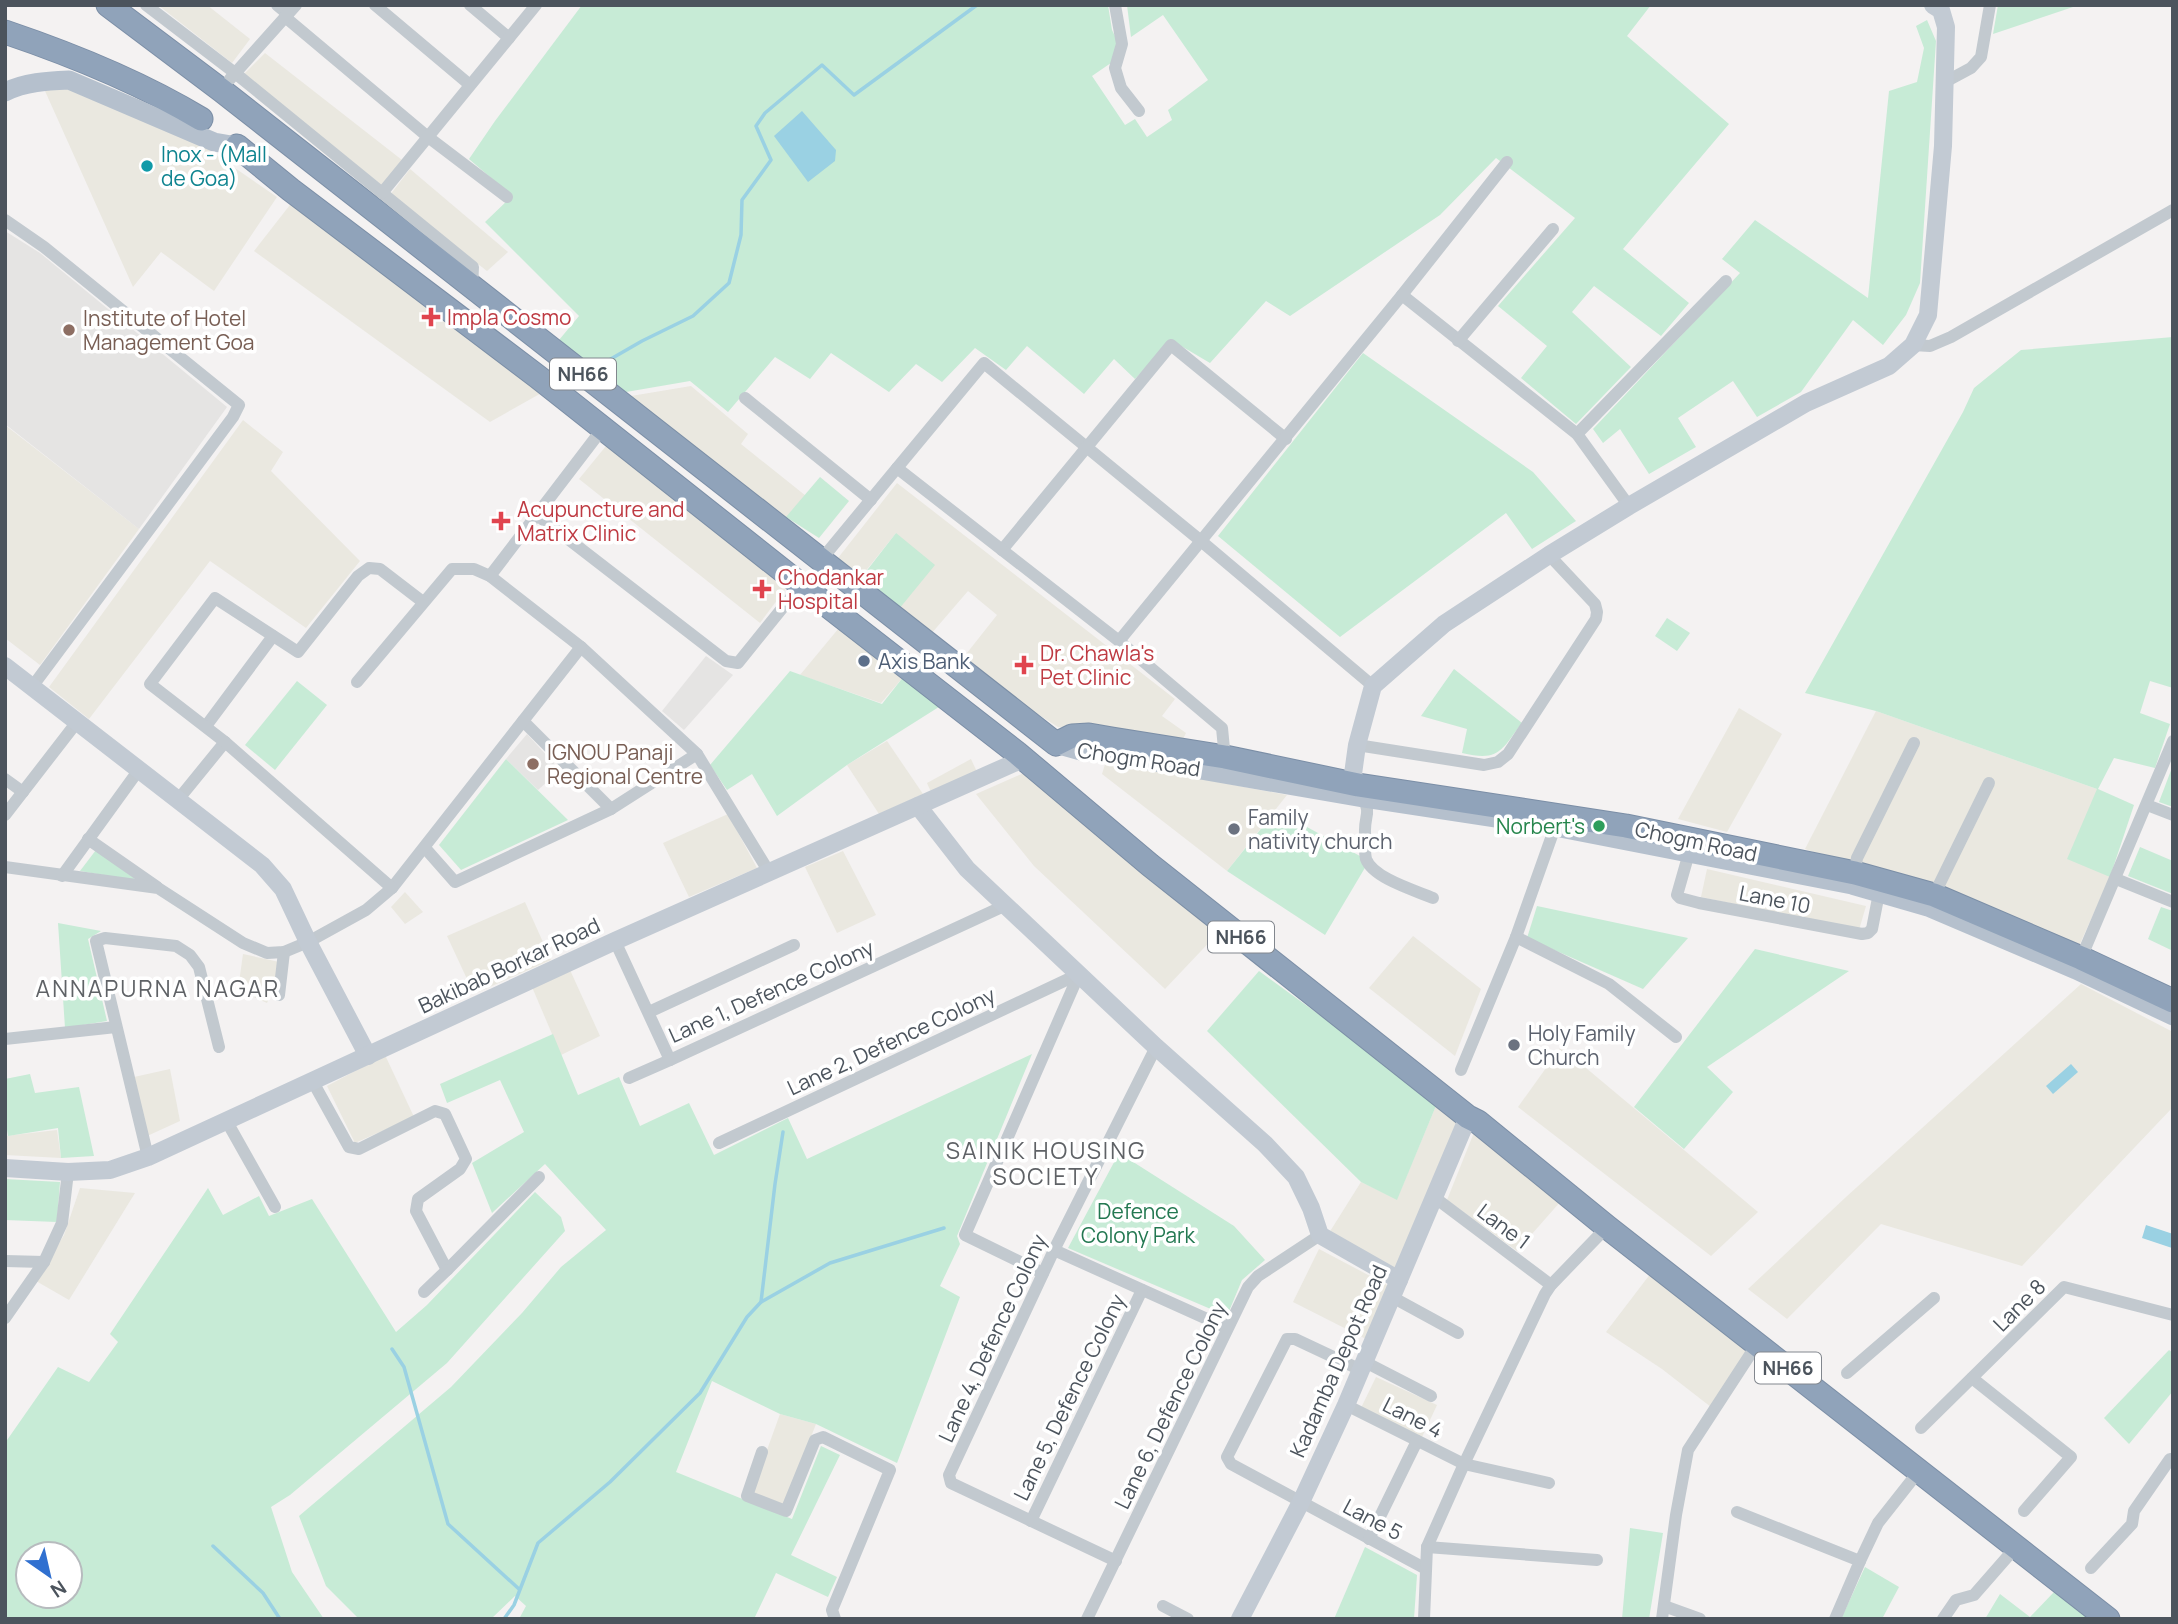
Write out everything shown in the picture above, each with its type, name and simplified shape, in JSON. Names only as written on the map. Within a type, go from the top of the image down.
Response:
[{"type":"highway","name":"NH66","points":[[108,5],[228,82],[472,288],[821,560]]},
{"type":"highway","points":[[5,32],[149,89],[201,119]]},
{"type":"highway","name":"NH66","points":[[237,146],[603,428],[1023,759],[1150,865],[1468,1117],[1478,1122],[1607,1227],[2108,1619]]},
{"type":"highway","name":"Chogm Road","points":[[821,560],[1056,744],[1072,736],[1089,736],[1360,792],[1626,826],[1853,879],[1931,901],[2173,1001]]},
{"type":"main road","name":"NH66","points":[[5,92],[15,87],[46,81],[69,80],[214,142],[237,146]]},
{"type":"main road","name":"Chogm Road","points":[[1360,792],[1689,853],[1853,879],[1879,893],[1931,901]]},
{"type":"main road","name":"Chogm Road","points":[[2078,964],[2173,1016]]},
{"type":"street","points":[[146,5],[228,82],[382,193],[473,267],[472,288]]},
{"type":"street","points":[[276,5],[290,12],[428,137],[507,197]]},
{"type":"street","points":[[375,5],[470,85]]},
{"type":"street","points":[[470,5],[509,38]]},
{"type":"street","points":[[382,193],[536,5]]},
{"type":"street","points":[[1115,5],[1122,44],[1115,68],[1121,88],[1139,111]]},
{"type":"street","points":[[1433,898],[1381,875],[1373,869],[1365,855],[1368,808],[1353,774],[1357,745],[1373,687],[1444,624],[1549,555],[1806,403],[1888,366],[1913,345],[1928,315],[1943,146],[1946,27],[1941,10],[1933,5]]},
{"type":"street","points":[[1945,82],[1971,68],[1981,57],[1990,5]]},
{"type":"street","points":[[228,82],[290,12]]},
{"type":"street","points":[[1119,641],[1286,439],[1507,162]]},
{"type":"street","points":[[1913,345],[1930,346],[1951,337],[2173,210]]},
{"type":"street","points":[[5,220],[44,247],[239,405],[233,417],[32,687]]},
{"type":"street","points":[[1458,341],[1553,229]]},
{"type":"street","points":[[1577,434],[1726,281]]},
{"type":"street","points":[[1402,295],[1577,434],[1629,506]]},
{"type":"street","points":[[1002,550],[1171,345],[1286,439]]},
{"type":"street","points":[[821,560],[984,363],[1201,541],[1373,687]]},
{"type":"street","points":[[745,398],[871,500]]},
{"type":"street","points":[[490,576],[603,428]]},
{"type":"street","points":[[897,468],[1119,641],[1222,728],[1225,765]]},
{"type":"street","points":[[537,515],[726,661],[738,663],[801,585]]},
{"type":"street","points":[[1357,745],[1484,765],[1498,762],[1508,754],[1596,619],[1595,604],[1549,555]]},
{"type":"street","points":[[392,888],[225,742],[150,684],[215,598],[298,652],[358,576],[369,568],[380,569],[424,602]]},
{"type":"street","points":[[358,682],[453,569],[474,569],[490,576],[581,647],[697,754],[769,872]]},
{"type":"street","points":[[206,726],[273,636]]},
{"type":"street","points":[[88,839],[243,943],[267,953],[284,952],[366,910],[392,888],[581,647]]},
{"type":"street","points":[[5,666],[262,865],[283,890],[307,942],[368,1056]]},
{"type":"street","points":[[523,721],[611,809]]},
{"type":"street","points":[[5,815],[77,722]]},
{"type":"street","points":[[2078,964],[2173,741]]},
{"type":"street","points":[[177,801],[225,742]]},
{"type":"street","points":[[1853,879],[1857,859],[1914,743]]},
{"type":"street","points":[[425,848],[455,882],[611,809],[697,754]]},
{"type":"street","name":"Bakibab Borkar Road","points":[[5,1168],[68,1172],[110,1170],[148,1157],[615,941],[1023,759]]},
{"type":"street","points":[[62,876],[138,771]]},
{"type":"street","points":[[5,779],[23,792]]},
{"type":"street","points":[[1931,901],[1989,783]]},
{"type":"street","points":[[2147,805],[2173,815]]},
{"type":"street","points":[[918,806],[967,869],[1265,1144],[1296,1177],[1320,1235],[1458,1333]]},
{"type":"street","points":[[1461,1070],[1516,937],[1555,827]]},
{"type":"street","name":"Lane 10","points":[[1689,853],[1677,895],[1699,903],[1862,934],[1872,929],[1879,893]]},
{"type":"street","points":[[5,867],[158,888]]},
{"type":"street","points":[[2116,878],[2173,902]]},
{"type":"street","name":"Lane 1, Defence Colony","points":[[615,941],[670,1060],[1006,905]]},
{"type":"street","points":[[1516,937],[1609,984],[1676,1037]]},
{"type":"street","points":[[148,1157],[96,941],[105,938],[176,946],[190,955],[199,967],[219,1047]]},
{"type":"street","points":[[649,1012],[794,946]]},
{"type":"street","points":[[279,995],[284,952]]},
{"type":"street","points":[[1043,1273],[965,1235],[1079,974]]},
{"type":"street","name":"Lane 2, Defence Colony","points":[[719,1143],[1079,974]]},
{"type":"street","points":[[5,1039],[116,1027]]},
{"type":"street","name":"Lane 4, Defence Colony","points":[[1116,1561],[951,1483],[948,1475],[1054,1250],[1156,1046]]},
{"type":"street","points":[[629,1078],[670,1060]]},
{"type":"street","points":[[313,1082],[349,1147],[359,1149],[435,1111],[445,1114],[466,1158],[460,1169],[418,1199],[416,1211],[447,1270]]},
{"type":"street","name":"Kadamba Depot Road","points":[[1240,1619],[1301,1502],[1346,1405],[1468,1117]]},
{"type":"street","points":[[226,1120],[275,1207]]},
{"type":"street","points":[[5,1318],[44,1262],[62,1223],[68,1172]]},
{"type":"street","points":[[425,1292],[539,1177]]},
{"type":"street","name":"Lane 1","points":[[1434,1197],[1550,1285]]},
{"type":"street","points":[[1424,1619],[1427,1547],[1464,1464],[1550,1285],[1607,1227]]},
{"type":"street","name":"Lane 6, Defence Colony","points":[[1087,1619],[1248,1287],[1258,1276],[1320,1235]]},
{"type":"street","points":[[1054,1250],[1227,1328]]},
{"type":"street","points":[[5,1261],[44,1262]]},
{"type":"street","name":"Lane 8","points":[[1921,1428],[2064,1287],[2173,1315]]},
{"type":"street","name":"Lane 5, Defence Colony","points":[[1031,1521],[1142,1290]]},
{"type":"street","points":[[1847,1373],[1934,1298]]},
{"type":"street","name":"Lane 5","points":[[1363,1366],[1295,1339],[1287,1339],[1227,1457],[1231,1464],[1426,1569]]},
{"type":"street","points":[[1700,1619],[1663,1612],[1688,1450],[1757,1345]]},
{"type":"street","points":[[1363,1366],[1431,1396]]},
{"type":"street","points":[[1972,1378],[2071,1457],[2024,1511]]},
{"type":"street","name":"Lane 4","points":[[1346,1405],[1464,1464],[1549,1483]]},
{"type":"street","points":[[762,1452],[747,1496],[786,1511],[815,1440],[823,1437],[890,1470],[832,1610],[835,1619]]},
{"type":"street","points":[[1369,1539],[1416,1441]]},
{"type":"street","points":[[2091,1568],[2132,1524],[2134,1511],[2170,1459],[2173,1459]]},
{"type":"street","points":[[1835,1619],[1878,1523],[1919,1471]]},
{"type":"street","points":[[1737,1513],[1860,1561]]},
{"type":"street","points":[[1427,1547],[1597,1560]]},
{"type":"street","points":[[1943,1619],[1956,1600],[1974,1595],[2016,1547]]},
{"type":"street","points":[[1163,1606],[1188,1619]]},
{"type":"shaded area","points":[[158,5],[207,5],[250,39],[232,63]]},
{"type":"shaded area","points":[[265,53],[402,160],[381,187],[239,79]]},
{"type":"shaded area","points":[[64,86],[200,144],[277,197],[214,291],[161,252],[133,287],[45,91]]},
{"type":"shaded area","points":[[410,169],[508,252],[487,271],[390,195]]},
{"type":"shaded area","points":[[293,201],[545,391],[490,422],[254,251]]},
{"type":"shaded area","name":"Institute of Hotel Management Goa","points":[[5,231],[40,253],[227,407],[139,529],[5,424]]},
{"type":"shaded area","points":[[691,386],[748,434],[741,444],[806,496],[786,519],[625,397]]},
{"type":"shaded area","points":[[243,420],[283,452],[271,471],[360,561],[306,628],[210,561],[89,719],[49,687]]},
{"type":"shaded area","points":[[5,425],[139,529],[40,665],[5,638]]},
{"type":"shaded area","points":[[606,446],[787,587],[760,623],[579,479]]},
{"type":"shaded area","points":[[897,483],[1175,699],[1162,716],[1186,733],[1183,739],[1125,731],[1058,727],[1025,706],[963,658],[997,615],[968,591],[931,634],[899,609],[896,533],[860,578],[838,558]]},
{"type":"shaded area","points":[[839,628],[904,676],[881,703],[800,675]]},
{"type":"shaded area","points":[[706,656],[733,675],[684,730],[662,711]]},
{"type":"shaded area","points":[[1739,708],[1782,734],[1727,832],[1678,819]]},
{"type":"shaded area","points":[[1876,711],[2097,789],[2110,877],[2079,946],[1805,849]]},
{"type":"shaded area","name":"IGNOU Panaji Regional Centre","points":[[527,734],[560,770],[538,790],[506,759]]},
{"type":"shaded area","points":[[887,741],[923,794],[879,814],[847,765]]},
{"type":"shaded area","points":[[971,759],[977,772],[931,792],[927,783]]},
{"type":"shaded area","points":[[1106,761],[1287,795],[1227,871],[1102,774]]},
{"type":"shaded area","points":[[1026,772],[1219,932],[1165,989],[1034,866],[976,794]]},
{"type":"shaded area","points":[[728,814],[757,868],[689,897],[663,843]]},
{"type":"shaded area","points":[[843,851],[876,915],[837,933],[805,867]]},
{"type":"shaded area","points":[[1707,869],[1866,906],[1859,930],[1701,897]]},
{"type":"shaded area","points":[[405,892],[423,912],[405,924],[391,907]]},
{"type":"shaded area","points":[[525,902],[551,960],[474,994],[447,936]]},
{"type":"shaded area","points":[[1413,936],[1481,989],[1455,1056],[1369,988]]},
{"type":"shaded area","points":[[243,954],[284,963],[267,1003],[238,990]]},
{"type":"shaded area","points":[[570,970],[600,1036],[561,1055],[532,987]]},
{"type":"shaded area","points":[[2081,984],[2173,1032],[2173,1107],[2022,1266],[1881,1224],[1787,1319],[1748,1289],[1846,1197]]},
{"type":"shaded area","points":[[1561,1047],[1758,1212],[1711,1256],[1518,1107]]},
{"type":"shaded area","points":[[385,1055],[414,1117],[355,1143],[327,1086]]},
{"type":"shaded area","points":[[170,1069],[180,1121],[145,1137],[134,1077]]},
{"type":"shaded area","points":[[1438,1101],[1462,1120],[1395,1271],[1329,1233],[1361,1182],[1397,1199]]},
{"type":"shaded area","points":[[57,1130],[61,1158],[5,1155],[5,1136]]},
{"type":"shaded area","points":[[1475,1130],[1561,1201],[1517,1251],[1447,1200]]},
{"type":"shaded area","points":[[80,1188],[135,1193],[69,1300],[36,1281],[64,1235]]},
{"type":"shaded area","points":[[1319,1249],[1389,1286],[1366,1339],[1293,1302]]},
{"type":"shaded area","points":[[1651,1273],[1751,1354],[1711,1407],[1662,1369],[1606,1332]]},
{"type":"shaded area","points":[[1376,1377],[1437,1405],[1422,1437],[1361,1408]]},
{"type":"shaded area","points":[[780,1414],[816,1424],[784,1506],[751,1494]]},
{"type":"green space","points":[[582,5],[1108,5],[1112,30],[1124,54],[1092,76],[1125,125],[1135,119],[1147,137],[1172,120],[1168,110],[1208,80],[1163,15],[1131,37],[1127,5],[1651,5],[1627,36],[1729,124],[1623,249],[1689,303],[1661,336],[1594,286],[1572,312],[1631,367],[1576,424],[1521,378],[1547,346],[1498,306],[1575,218],[1496,158],[1440,215],[1290,316],[1266,301],[1210,363],[1171,340],[1135,379],[1114,359],[1084,394],[1027,346],[1006,370],[975,348],[942,382],[916,364],[889,392],[831,353],[810,379],[775,357],[728,412],[690,381],[626,392],[559,340],[579,316],[485,222],[512,196],[469,159]]},
{"type":"green space","points":[[1998,5],[2079,5],[1993,34]]},
{"type":"green space","points":[[1927,20],[1936,41],[1920,283],[1906,315],[1883,345],[1853,320],[1801,392],[1757,417],[1733,381],[1678,418],[1696,447],[1649,474],[1620,429],[1603,443],[1593,429],[1740,273],[1722,259],[1755,220],[1868,298],[1889,91],[1917,82],[1924,48],[1916,26]]},
{"type":"green space","points":[[2173,337],[2173,688],[2150,681],[2140,713],[2170,724],[2155,768],[2114,758],[2098,789],[2134,805],[2110,877],[2067,859],[2097,789],[1876,711],[1805,693],[1974,388],[2021,350]]},
{"type":"green space","points":[[1363,353],[1533,472],[1576,521],[1532,549],[1506,513],[1340,637],[1218,536]]},
{"type":"green space","points":[[820,477],[849,501],[819,538],[786,517]]},
{"type":"green space","points":[[896,533],[935,565],[899,609],[861,578]]},
{"type":"green space","points":[[1667,618],[1690,633],[1677,651],[1655,636]]},
{"type":"green space","points":[[1454,669],[1522,723],[1504,747],[1492,755],[1462,753],[1467,729],[1421,716]]},
{"type":"green space","points":[[790,671],[882,704],[904,676],[942,705],[847,765],[777,816],[752,774],[727,790],[710,765]]},
{"type":"green space","points":[[297,681],[327,705],[275,770],[245,745]]},
{"type":"green space","points":[[506,759],[568,820],[461,870],[439,845]]},
{"type":"green space","points":[[2173,765],[2173,807],[2159,802]]},
{"type":"green space","points":[[1276,810],[1369,861],[1325,935],[1227,871]]},
{"type":"green space","points":[[2140,847],[2173,861],[2173,894],[2128,876]]},
{"type":"green space","points":[[96,850],[138,881],[80,871]]},
{"type":"green space","points":[[1537,906],[1688,938],[1643,989],[1527,938]]},
{"type":"green space","points":[[2161,907],[2173,911],[2173,951],[2148,939]]},
{"type":"green space","points":[[58,923],[101,931],[88,939],[107,1021],[65,1028]]},
{"type":"green space","points":[[1755,949],[1849,971],[1707,1067],[1733,1092],[1684,1149],[1634,1107]]},
{"type":"green space","points":[[1259,971],[1438,1101],[1397,1200],[1361,1182],[1207,1031]]},
{"type":"green space","points":[[553,1034],[578,1095],[619,1077],[640,1126],[689,1103],[714,1155],[788,1118],[807,1159],[1032,1054],[957,1236],[960,1244],[940,1286],[960,1297],[897,1463],[816,1424],[780,1414],[712,1381],[676,1472],[792,1519],[821,1446],[840,1455],[791,1555],[837,1577],[828,1597],[776,1573],[754,1619],[519,1619],[526,1606],[515,1596],[491,1619],[359,1619],[326,1586],[299,1516],[451,1387],[522,1313],[561,1267],[606,1230],[545,1164],[492,1213],[472,1163],[524,1132],[500,1080],[447,1103],[440,1084]]},
{"type":"green space","points":[[30,1074],[35,1093],[79,1087],[94,1156],[61,1158],[58,1128],[8,1136],[5,1079]]},
{"type":"green space","name":"Defence Colony Park","points":[[1119,1153],[1234,1226],[1265,1260],[1242,1280],[1227,1316],[1068,1248]]},
{"type":"green space","points":[[5,1179],[60,1182],[57,1222],[5,1220]]},
{"type":"green space","points":[[208,1188],[223,1215],[259,1196],[269,1216],[312,1199],[396,1332],[427,1305],[535,1192],[561,1217],[565,1231],[447,1363],[290,1495],[271,1507],[292,1572],[324,1619],[5,1619],[5,1443],[58,1367],[89,1382],[118,1342],[110,1334]]},
{"type":"green space","points":[[2169,1350],[2173,1353],[2173,1391],[2129,1444],[2104,1418]]},
{"type":"green space","points":[[1630,1528],[1663,1533],[1649,1619],[1622,1619]]},
{"type":"green space","points":[[1365,1547],[1417,1575],[1414,1619],[1334,1619]]},
{"type":"green space","points":[[1865,1567],[1899,1587],[1882,1619],[1841,1619]]},
{"type":"green space","points":[[2054,1592],[2089,1619],[1985,1619],[2000,1594],[2030,1617]]},
{"type":"water","points":[[802,111],[836,150],[835,161],[808,182],[774,136]]},
{"type":"water","points":[[2071,1064],[2078,1072],[2053,1094],[2046,1086]]},
{"type":"water","points":[[2146,1225],[2173,1234],[2172,1248],[2142,1238]]},
{"type":"waterway","points":[[609,360],[693,316],[729,283],[741,235],[742,200],[771,160],[756,126],[765,113],[822,65],[854,95],[977,5]]},
{"type":"waterway","points":[[761,1302],[783,1132]]},
{"type":"waterway","points":[[504,1619],[514,1605],[538,1543],[610,1482],[700,1393],[747,1317],[761,1302],[830,1263],[944,1228]]},
{"type":"waterway","points":[[392,1349],[404,1367],[448,1524],[519,1589]]},
{"type":"waterway","points":[[213,1546],[263,1593],[280,1619]]},
{"type":"place","name":"Inox - (Mall de Goa)","points":[[147,166]]},
{"type":"place","name":"Impla Cosmo","points":[[431,317]]},
{"type":"place","name":"Institute of Hotel Management Goa","points":[[69,330]]},
{"type":"place","name":"Acupuncture and Matrix Clinic","points":[[501,521]]},
{"type":"place","name":"Chodankar Hospital","points":[[762,589]]},
{"type":"place","name":"Axis Bank","points":[[864,661]]},
{"type":"place","name":"Dr. Chawla's Pet Clinic","points":[[1024,665]]},
{"type":"place","name":"IGNOU Panaji Regional Centre","points":[[533,764]]},
{"type":"place","name":"Norbert's","points":[[1599,826]]},
{"type":"place","name":"Family nativity church","points":[[1234,829]]},
{"type":"place","name":"Holy Family Church","points":[[1514,1045]]},
{"type":"district","name":"ANNAPURNA NAGAR","points":[[158,988]]},
{"type":"district","name":"SAINIK HOUSING SOCIETY","points":[[1046,1163]]}]
